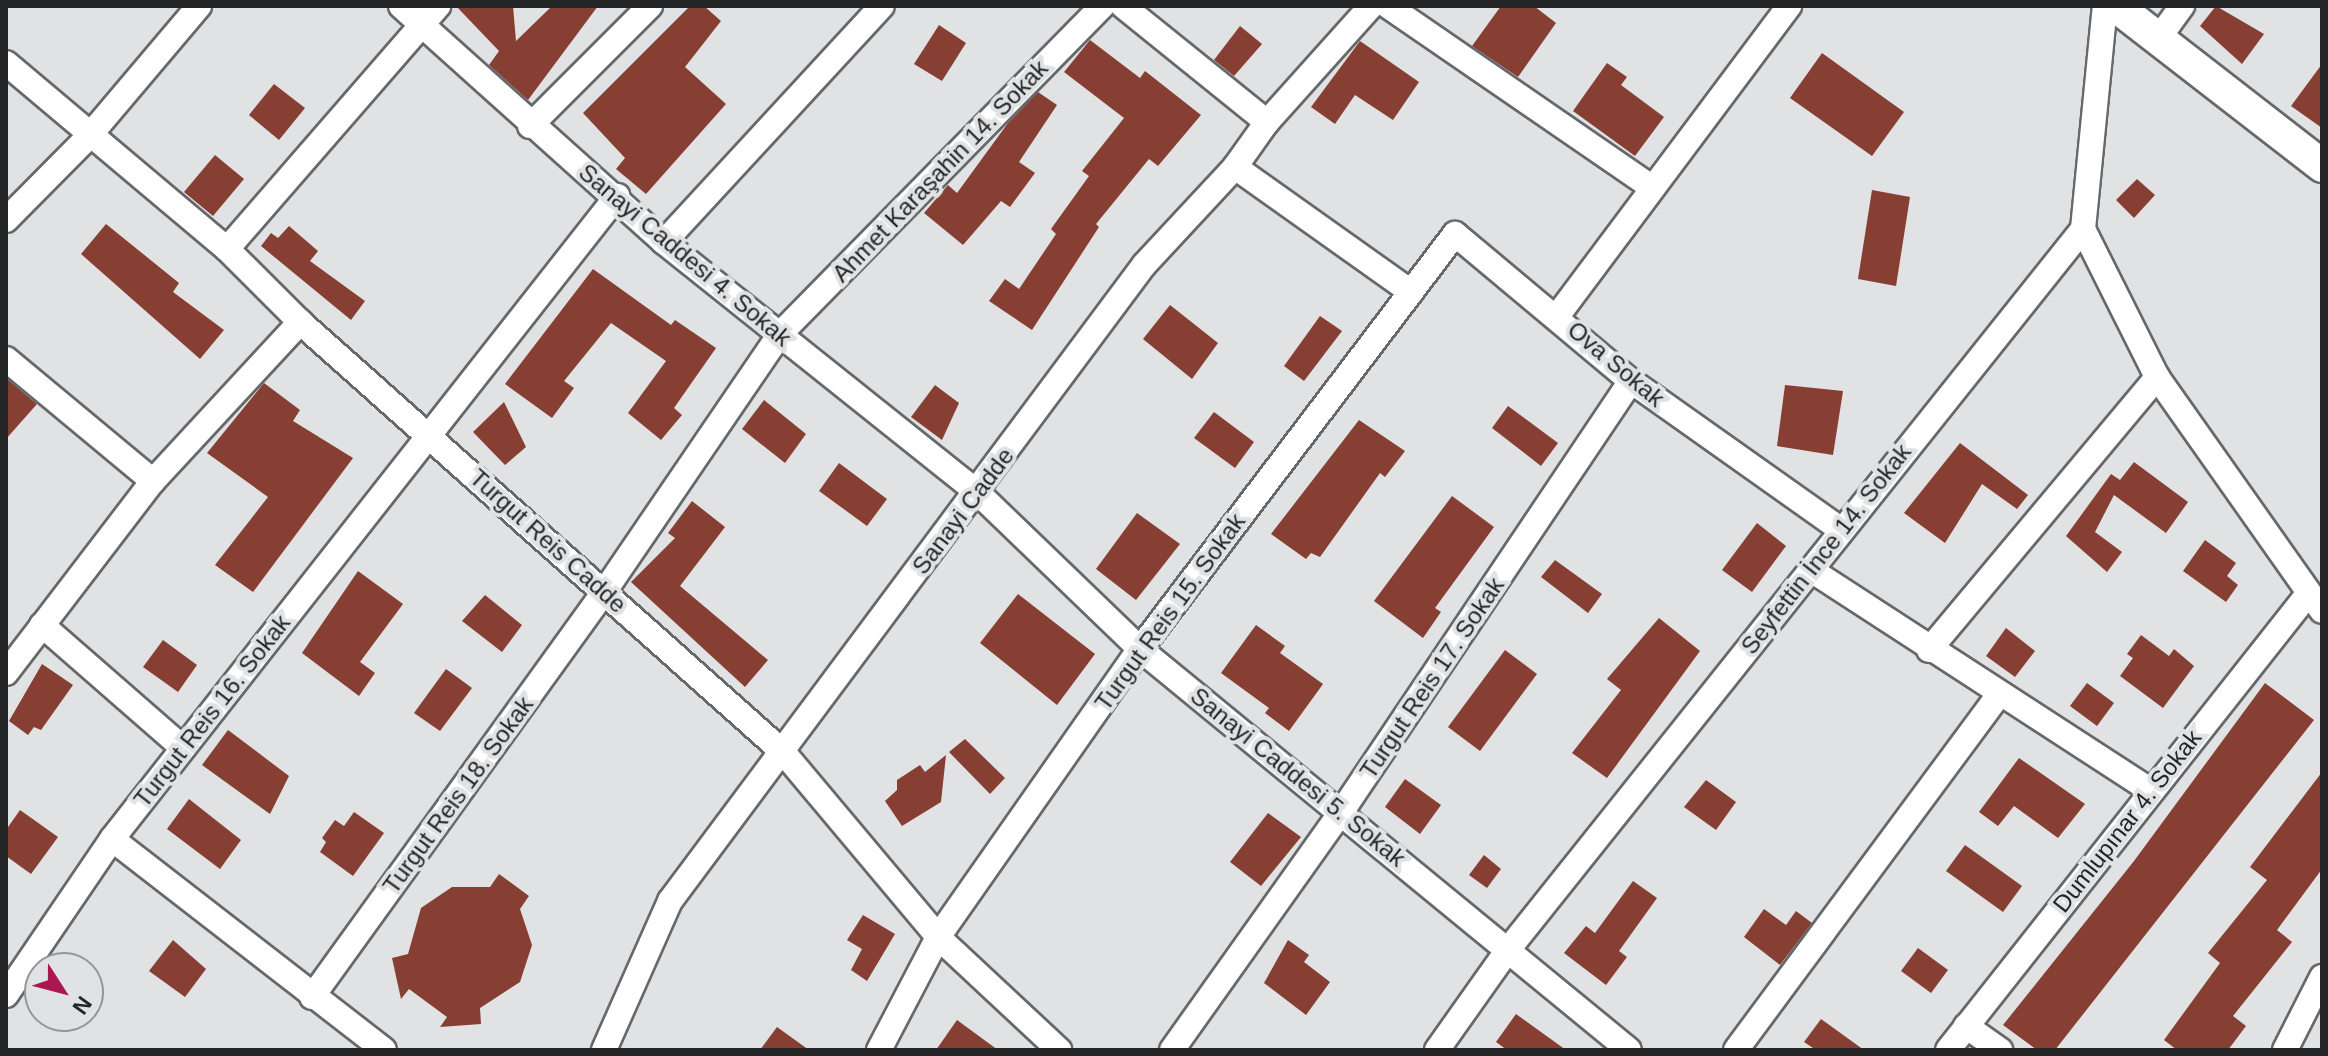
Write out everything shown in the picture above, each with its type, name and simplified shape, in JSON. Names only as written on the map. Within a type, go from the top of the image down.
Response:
[{"type":"main road","points":[[2116,6],[2322,166]]},
{"type":"street","points":[[6,220],[90,135],[199,6]]},
{"type":"street","name":"Sanayi Caddesi 4. Sokak","points":[[401,6],[429,15],[530,126],[617,196],[664,242],[978,493]]},
{"type":"street","points":[[530,126],[650,6]]},
{"type":"street","points":[[664,242],[882,6]]},
{"type":"street","name":"Ahmet Karaşahin 14. Sokak","points":[[604,592],[779,335],[1102,6]]},
{"type":"street","points":[[1123,6],[1267,122]]},
{"type":"street","name":"Sanayi Cadde","points":[[604,1050],[670,901],[978,493],[1144,265],[1235,167],[1267,122],[1371,6]]},
{"type":"street","points":[[1388,6],[1653,188]]},
{"type":"street","points":[[1558,315],[1789,6]]},
{"type":"street","points":[[2105,6],[2083,229],[2157,377],[2315,602]]},
{"type":"street","points":[[2158,39],[2182,6]]},
{"type":"street","points":[[227,249],[429,15]]},
{"type":"street","name":"Turgut Reis Cadde","points":[[6,63],[227,249],[300,322],[783,752],[938,937],[1059,1050]]},
{"type":"street","points":[[1235,167],[1411,292]]},
{"type":"street","name":"Turgut Reis 16. Sokak","points":[[6,995],[112,839],[617,196]]},
{"type":"street","name":"Seyfettin İnce 14. Sokak","points":[[1437,1050],[1507,951],[1811,570],[1840,529],[2083,229]]},
{"type":"street","name":"Ova Sokak","points":[[1411,292],[1455,234],[1558,315],[1631,381],[1840,529]]},
{"type":"street","name":"Turgut Reis 15. Sokak","points":[[879,1050],[938,937],[1140,649],[1411,292]]},
{"type":"street","points":[[6,673],[153,481],[300,322]]},
{"type":"street","points":[[6,359],[153,481]]},
{"type":"street","points":[[1929,650],[2157,377]]},
{"type":"street","name":"Turgut Reis 17. Sokak","points":[[1172,1050],[1342,811],[1631,381]]},
{"type":"street","name":"Sanayi Caddesi 5. Sokak","points":[[978,493],[1140,649],[1342,811],[1629,1050]]},
{"type":"street","points":[[1811,570],[1929,650],[2150,790]]},
{"type":"street","name":"Turgut Reis 18. Sokak","points":[[312,997],[604,592]]},
{"type":"street","name":"Dumlupınar 4. Sokak","points":[[1948,1050],[2150,790],[2315,602]]},
{"type":"street","points":[[42,625],[183,748]]},
{"type":"street","points":[[1736,1050],[1999,695]]},
{"type":"street","points":[[112,839],[384,1050]]},
{"type":"street","points":[[2285,1050],[2322,977]]},
{"type":"street","points":[[1966,1026],[2000,1050]]},
{"type":"building","points":[[456,6],[513,6],[516,41],[552,6],[598,6],[528,100],[489,65],[499,51]]},
{"type":"building","points":[[690,6],[704,6],[721,21],[685,67],[726,104],[646,194],[616,169],[625,158],[583,113]]},
{"type":"building","points":[[1501,6],[1534,6],[1556,23],[1518,77],[1472,46]]},
{"type":"building","points":[[2216,6],[2264,34],[2242,64],[2200,26]]},
{"type":"building","points":[[939,25],[966,43],[942,81],[914,64]]},
{"type":"building","points":[[1240,26],[1262,44],[1234,76],[1214,60]]},
{"type":"building","points":[[1090,40],[1140,78],[1145,71],[1201,115],[1158,166],[1149,159],[1096,224],[1099,227],[1032,330],[989,301],[1005,279],[1019,289],[1056,234],[1051,229],[1089,176],[1082,171],[1124,118],[1064,72]]},
{"type":"building","points":[[1360,41],[1419,82],[1393,120],[1355,95],[1335,124],[1311,107]]},
{"type":"building","points":[[1822,53],[1904,112],[1872,156],[1790,98]]},
{"type":"building","points":[[1607,63],[1627,77],[1621,85],[1664,117],[1635,156],[1573,111]]},
{"type":"building","points":[[2322,64],[2322,128],[2291,106]]},
{"type":"building","points":[[274,84],[305,108],[279,140],[249,115]]},
{"type":"building","points":[[1038,92],[1057,105],[1019,162],[1035,173],[1010,207],[1001,201],[963,245],[924,213],[948,185],[957,193],[1008,123]]},
{"type":"building","points":[[215,155],[244,179],[213,216],[184,192]]},
{"type":"building","points":[[2137,179],[2155,195],[2134,218],[2116,200]]},
{"type":"building","points":[[1872,190],[1910,197],[1896,286],[1858,279]]},
{"type":"building","points":[[106,224],[179,283],[173,292],[224,330],[200,359],[81,254]]},
{"type":"building","points":[[289,226],[318,251],[310,261],[365,301],[351,320],[261,246],[271,233],[278,238]]},
{"type":"building","points":[[593,269],[671,325],[675,320],[716,348],[674,408],[682,415],[661,440],[628,413],[666,361],[611,323],[564,381],[574,388],[552,418],[505,384]]},
{"type":"building","points":[[1170,305],[1218,343],[1192,379],[1143,339]]},
{"type":"building","points":[[1320,316],[1342,331],[1304,381],[1284,366]]},
{"type":"building","points":[[6,378],[37,404],[6,439]]},
{"type":"building","points":[[264,383],[300,410],[293,421],[353,458],[253,592],[215,565],[268,497],[207,453]]},
{"type":"building","points":[[935,385],[959,403],[942,440],[911,417]]},
{"type":"building","points":[[1785,385],[1843,391],[1833,455],[1777,446]]},
{"type":"building","points":[[764,400],[806,434],[785,463],[742,429]]},
{"type":"building","points":[[504,402],[526,447],[505,465],[473,432]]},
{"type":"building","points":[[1508,406],[1558,443],[1541,466],[1492,428]]},
{"type":"building","points":[[1214,412],[1254,442],[1235,468],[1194,438]]},
{"type":"building","points":[[1359,420],[1405,451],[1385,477],[1380,473],[1320,557],[1311,553],[1306,559],[1271,534]]},
{"type":"building","points":[[1960,443],[2028,495],[2017,509],[1982,484],[1945,543],[1904,513]]},
{"type":"building","points":[[2134,462],[2188,502],[2166,533],[2114,495],[2095,532],[2122,552],[2107,572],[2066,536],[2111,474],[2120,480]]},
{"type":"building","points":[[839,463],[887,499],[867,526],[819,491]]},
{"type":"building","points":[[1452,496],[1494,527],[1435,608],[1441,612],[1423,638],[1374,601]]},
{"type":"building","points":[[692,501],[725,527],[680,586],[768,660],[745,687],[631,582],[675,538],[668,533]]},
{"type":"building","points":[[1137,513],[1180,544],[1136,600],[1096,569]]},
{"type":"building","points":[[1757,523],[1786,546],[1752,592],[1722,570]]},
{"type":"building","points":[[2205,540],[2236,563],[2227,576],[2238,585],[2226,602],[2183,571]]},
{"type":"building","points":[[1555,560],[1602,594],[1588,613],[1541,577]]},
{"type":"building","points":[[358,571],[403,604],[360,662],[375,673],[359,696],[302,653]]},
{"type":"building","points":[[1018,594],[1095,654],[1057,705],[980,643]]},
{"type":"building","points":[[485,595],[522,625],[502,652],[462,621]]},
{"type":"building","points":[[1659,618],[1700,651],[1607,778],[1572,753],[1621,690],[1607,679]]},
{"type":"building","points":[[1256,625],[1285,646],[1280,653],[1323,684],[1289,731],[1265,713],[1269,708],[1221,673]]},
{"type":"building","points":[[2006,628],[2035,651],[2015,677],[1986,656]]},
{"type":"building","points":[[2141,635],[2169,656],[2174,649],[2194,666],[2163,708],[2120,676],[2133,658],[2127,654]]},
{"type":"building","points":[[163,640],[197,665],[178,692],[143,667]]},
{"type":"building","points":[[1505,650],[1537,674],[1480,751],[1448,727]]},
{"type":"building","points":[[42,664],[73,685],[41,730],[34,727],[28,735],[9,721]]},
{"type":"building","points":[[446,669],[472,688],[440,731],[414,713]]},
{"type":"building","points":[[2087,683],[2114,703],[2097,726],[2070,706]]},
{"type":"building","points":[[2265,683],[2314,720],[2055,1050],[2037,1050],[2003,1025],[2134,861]]},
{"type":"building","points":[[228,730],[289,776],[270,814],[202,765]]},
{"type":"building","points":[[965,739],[1005,778],[990,794],[949,752]]},
{"type":"building","points":[[946,755],[941,802],[902,826],[885,801],[897,790],[897,780],[920,765],[925,772]]},
{"type":"building","points":[[2019,758],[2085,804],[2058,838],[2014,806],[1998,826],[1979,812]]},
{"type":"building","points":[[2322,772],[2322,869],[2277,930],[2292,942],[2233,1016],[2246,1026],[2228,1050],[2177,1050],[2164,1040],[2220,963],[2208,953],[2267,880],[2250,867]]},
{"type":"building","points":[[1405,779],[1441,805],[1420,834],[1385,807]]},
{"type":"building","points":[[1706,780],[1736,802],[1716,830],[1684,807]]},
{"type":"building","points":[[189,799],[241,840],[220,869],[167,829]]},
{"type":"building","points":[[20,810],[58,837],[31,874],[6,856],[6,830]]},
{"type":"building","points":[[354,812],[384,833],[353,876],[320,852],[326,842],[322,838],[335,820],[344,826]]},
{"type":"building","points":[[1268,813],[1301,837],[1261,886],[1230,862]]},
{"type":"building","points":[[1965,845],[2022,886],[2003,912],[1946,871]]},
{"type":"building","points":[[1484,855],[1501,869],[1487,888],[1469,875]]},
{"type":"building","points":[[499,874],[529,896],[520,909],[532,945],[520,982],[480,1008],[481,1024],[440,1027],[447,1017],[409,989],[401,999],[392,958],[408,954],[421,908],[452,887],[490,887]]},
{"type":"building","points":[[1633,881],[1657,898],[1619,951],[1627,957],[1606,985],[1564,953],[1586,926],[1595,933]]},
{"type":"building","points":[[1764,909],[1786,925],[1796,911],[1812,923],[1780,965],[1744,937]]},
{"type":"building","points":[[863,915],[895,934],[867,981],[851,970],[862,949],[847,940]]},
{"type":"building","points":[[173,940],[206,969],[185,997],[149,971]]},
{"type":"building","points":[[1288,940],[1309,955],[1304,962],[1330,982],[1306,1015],[1264,983]]},
{"type":"building","points":[[1918,948],[1948,970],[1931,993],[1901,971]]},
{"type":"building","points":[[1516,1014],[1566,1050],[1507,1050],[1496,1042]]},
{"type":"building","points":[[1821,1019],[1864,1050],[1816,1050],[1804,1042]]},
{"type":"building","points":[[957,1020],[998,1050],[936,1050]]},
{"type":"building","points":[[777,1027],[809,1050],[760,1050]]}]
